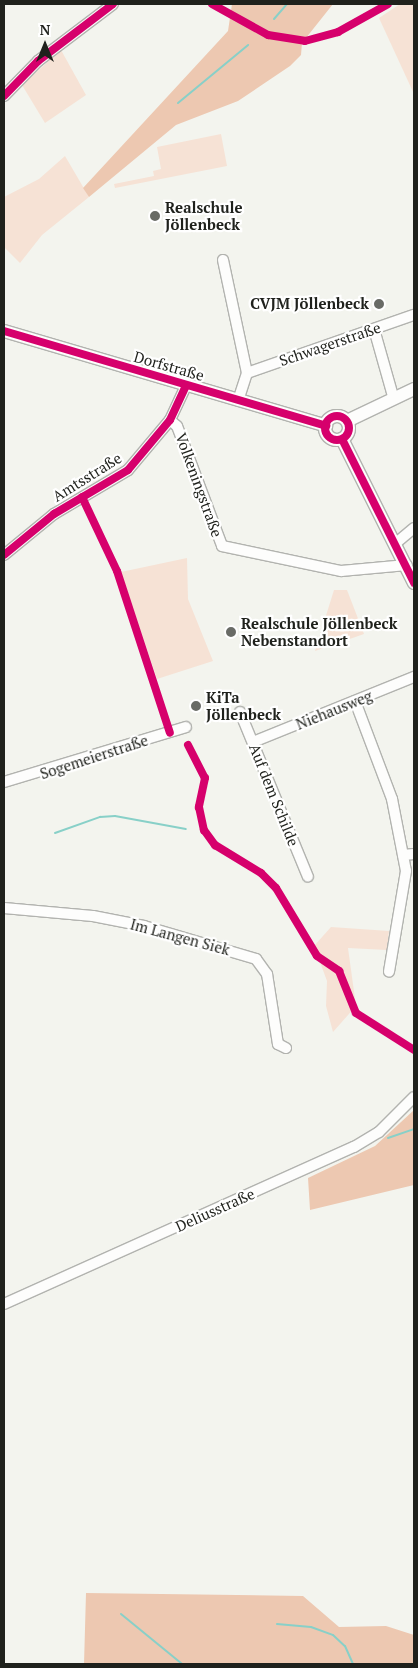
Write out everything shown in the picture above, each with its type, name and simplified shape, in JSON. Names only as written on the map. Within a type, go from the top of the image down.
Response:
[{"type":"main road","name":"Dorfstraße","points":[[5,333],[326,426]]},
{"type":"main road","points":[[347,421],[393,396],[414,389]]},
{"type":"main road","points":[[342,439],[330,437],[326,426],[335,416],[347,421]]},
{"type":"main road","points":[[342,439],[349,431],[347,421]]},
{"type":"main road","points":[[342,439],[414,582]]},
{"type":"street","points":[[4,96],[38,61],[113,4]]},
{"type":"street","points":[[223,260],[247,373],[238,401]]},
{"type":"street","name":"Schwagerstraße","points":[[247,373],[414,315]]},
{"type":"street","points":[[374,329],[393,396]]},
{"type":"street","name":"Amtsstraße","points":[[4,555],[54,514],[128,470],[170,420],[186,385]]},
{"type":"street","name":"Volkeningstraße","points":[[170,420],[177,426],[222,546],[334,570],[407,565]]},
{"type":"street","points":[[396,543],[414,528]]},
{"type":"street","name":"Niehausweg","points":[[254,742],[414,677]]},
{"type":"street","points":[[355,701],[392,799],[406,878],[392,930],[389,972]]},
{"type":"street","name":"Auf dem Schilde","points":[[240,712],[254,742],[308,878]]},
{"type":"street","name":"Sogemeierstraße","points":[[4,782],[186,727]]},
{"type":"street","points":[[403,856],[414,854]]},
{"type":"street","name":"Im Langen Siek","points":[[4,908],[93,916],[256,958],[267,974],[278,1044],[286,1048]]},
{"type":"street","name":"Deliusstraße","points":[[4,1304],[354,1148],[379,1132],[414,1098]]},
{"type":"shaded area","points":[[232,4],[333,4],[302,43],[301,55],[290,66],[238,101],[176,125],[89,197],[83,188],[228,31]]},
{"type":"shaded area","points":[[400,4],[414,4],[414,94],[379,18]]},
{"type":"shaded area","points":[[61,50],[86,95],[45,123],[22,85]]},
{"type":"shaded area","points":[[221,134],[227,166],[115,188],[114,184],[154,176],[153,171],[161,169],[157,147]]},
{"type":"shaded area","points":[[65,156],[89,197],[42,235],[20,263],[4,247],[4,197],[39,179]]},
{"type":"shaded area","points":[[187,558],[188,599],[213,661],[157,679],[121,572]]},
{"type":"shaded area","points":[[334,590],[347,590],[364,634],[315,651]]},
{"type":"shaded area","points":[[331,927],[389,931],[387,950],[348,948],[356,1006],[333,1032],[326,1006],[327,981],[314,946]]},
{"type":"shaded area","points":[[414,1110],[414,1185],[310,1210],[308,1178],[375,1146]]},
{"type":"shaded area","points":[[86,1593],[303,1596],[339,1627],[386,1626],[414,1635],[414,1664],[84,1664]]},
{"type":"waterway","points":[[274,19],[287,4]]},
{"type":"waterway","points":[[178,103],[248,45]]},
{"type":"waterway","points":[[55,833],[100,817],[115,816],[186,829]]},
{"type":"waterway","points":[[388,1138],[414,1129]]},
{"type":"waterway","points":[[121,1614],[182,1664]]},
{"type":"waterway","points":[[277,1624],[311,1627],[333,1635],[345,1646],[353,1664]]},
{"type":"cycle path","points":[[4,96],[38,61],[113,4]]},
{"type":"cycle path","points":[[212,4],[268,35],[305,41],[338,32],[388,4]]},
{"type":"cycle path","points":[[4,331],[326,426]]},
{"type":"cycle path","points":[[4,555],[54,514],[128,470],[170,420],[186,385]]},
{"type":"cycle path","points":[[337,416],[342,417],[348,423],[349,428],[348,433],[342,439],[337,440],[332,439],[326,433],[325,428],[326,423],[332,417],[337,416]]},
{"type":"cycle path","points":[[342,439],[414,583]]},
{"type":"cycle path","points":[[82,497],[117,571],[170,733]]},
{"type":"cycle path","points":[[188,745],[205,778],[199,807],[204,830],[215,845],[261,873],[276,888],[317,956],[339,971],[356,1013],[414,1050]]},
{"type":"place","name":"Realschule Jöllenbeck","points":[[155,216]]},
{"type":"place","name":"CVJM Jöllenbeck","points":[[379,304]]},
{"type":"place","name":"Realschule Jöllenbeck Nebenstandort","points":[[231,632]]},
{"type":"place","name":"KiTa Jöllenbeck","points":[[196,706]]}]
